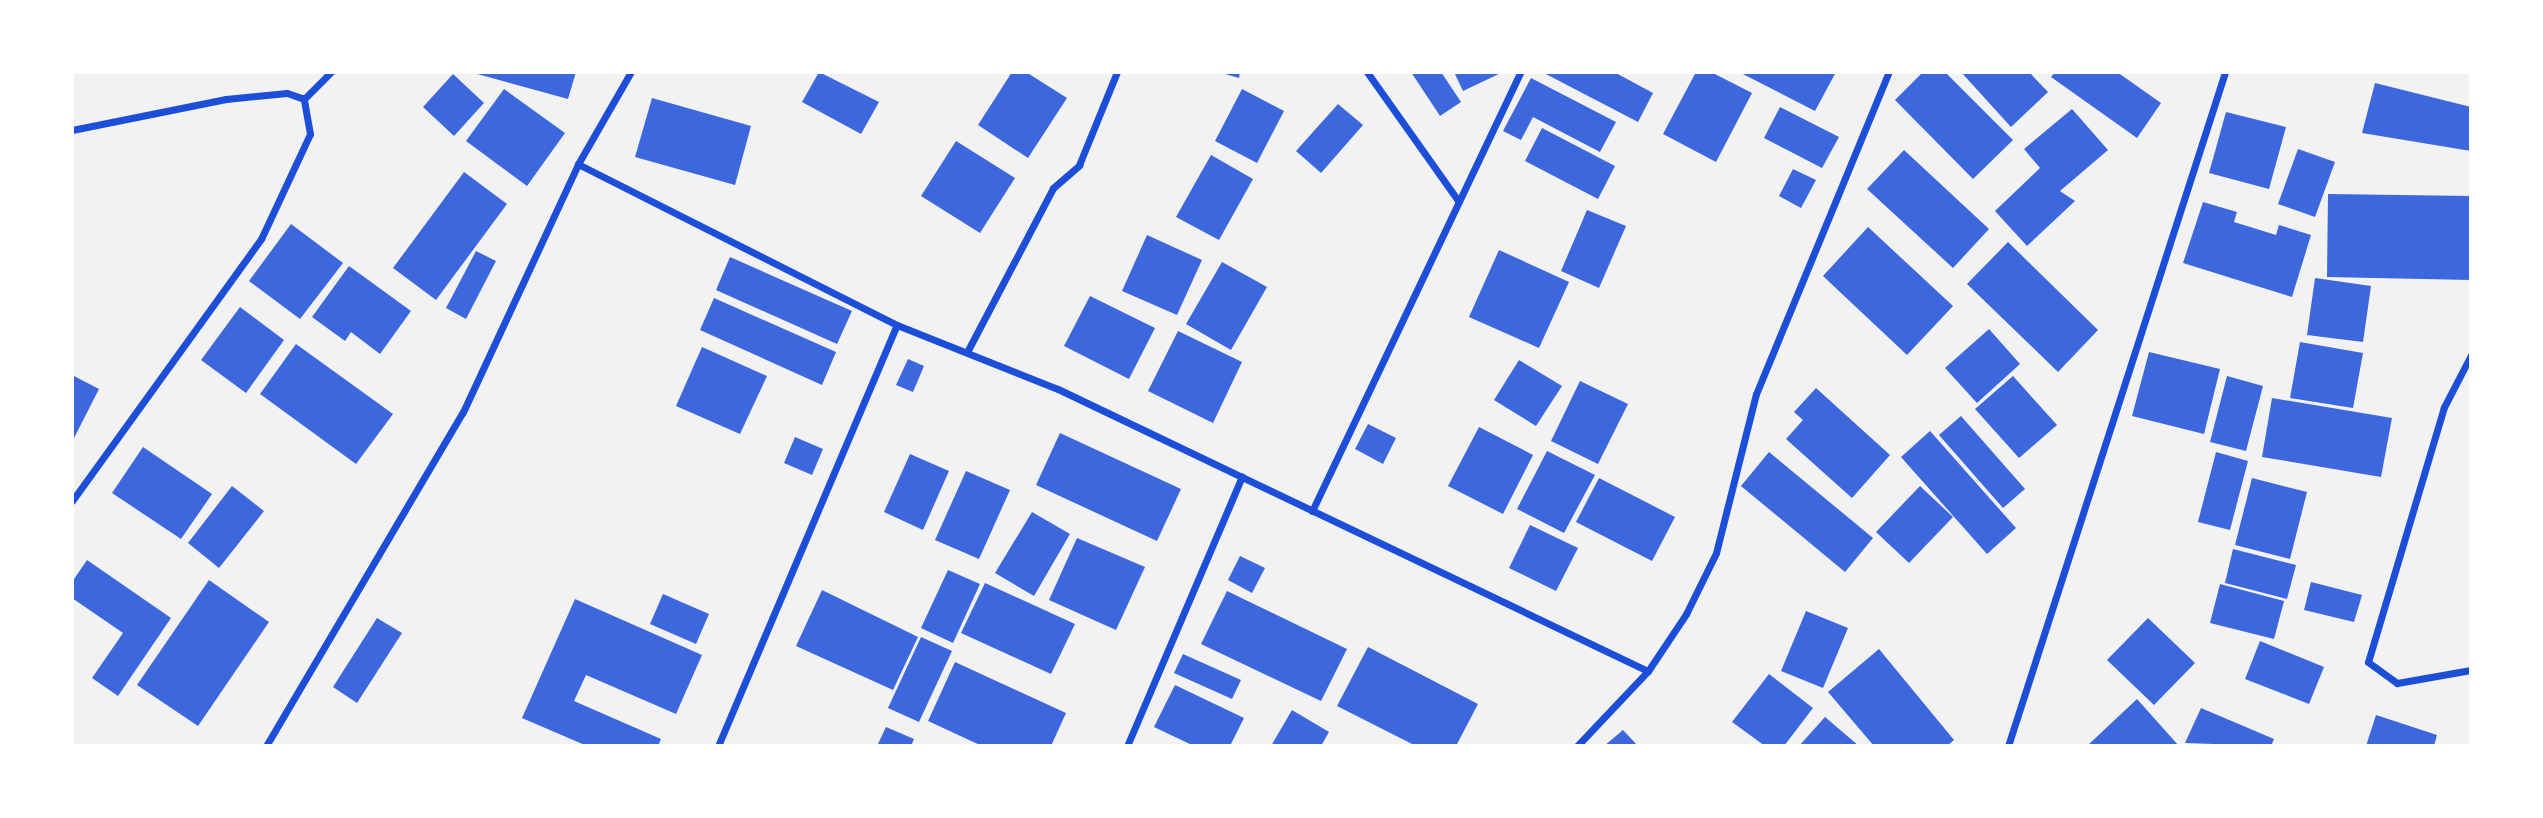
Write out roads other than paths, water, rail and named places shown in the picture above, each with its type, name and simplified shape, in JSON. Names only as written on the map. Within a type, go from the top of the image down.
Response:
[{"type":"street","points":[[304,99],[331,72]]},
{"type":"street","points":[[266,746],[463,412],[578,164],[631,72]]},
{"type":"street","points":[[967,352],[1053,188],[1079,165],[1117,72]]},
{"type":"street","points":[[1367,72],[1459,202]]},
{"type":"street","points":[[1312,511],[1520,72]]},
{"type":"street","points":[[1577,746],[1648,671],[1686,614],[1716,553],[1756,394],[1889,72]]},
{"type":"street","points":[[2008,746],[2225,72]]},
{"type":"street","points":[[72,130],[226,99],[287,93],[304,99]]},
{"type":"street","points":[[72,501],[261,239],[310,134],[304,99]]},
{"type":"street","points":[[578,164],[897,326],[967,352],[1242,476],[1648,671]]},
{"type":"street","points":[[718,746],[897,326]]},
{"type":"street","points":[[2471,355],[2444,407],[2368,662],[2396,683],[2471,670]]},
{"type":"street","points":[[1127,746],[1242,476]]}]
